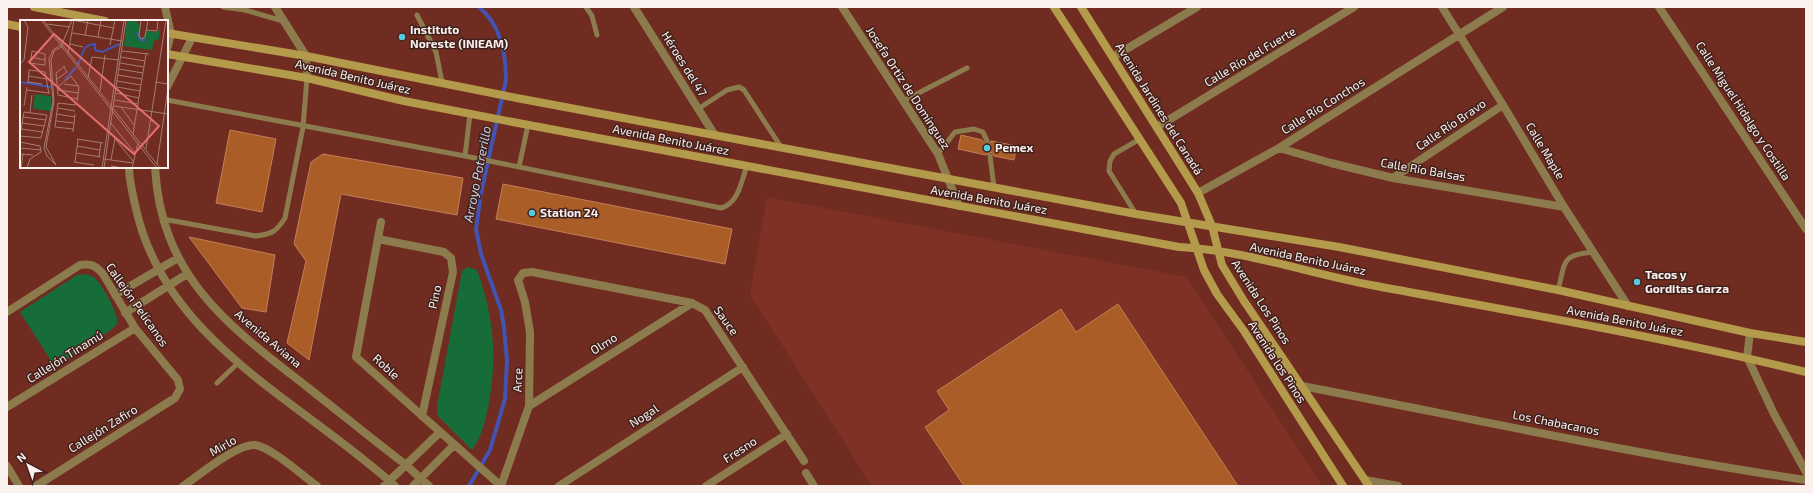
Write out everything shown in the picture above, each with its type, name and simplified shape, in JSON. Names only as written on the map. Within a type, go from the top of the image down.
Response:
[{"type":"street","points":[[34,7],[100,20]]},
{"type":"street","points":[[165,7],[167,20]]},
{"type":"street","points":[[275,7],[306,56],[308,78]]},
{"type":"street","name":"Héroes del 47","points":[[634,7],[714,134]]},
{"type":"street","name":"Josefa Ortiz de Domínguez","points":[[842,7],[938,154],[959,206]]},
{"type":"street","points":[[1054,7],[1181,203],[1189,223]]},
{"type":"street","name":"Avenida Jardines del Canadá","points":[[1081,7],[1198,193],[1212,226],[1217,251]]},
{"type":"street","points":[[1113,57],[1197,7]]},
{"type":"street","name":"Calle Río del Fuerte","points":[[1158,128],[1354,7]]},
{"type":"street","name":"Calle Maple","points":[[1442,7],[1564,207],[1628,306]]},
{"type":"street","name":"Calle Río Conchos","points":[[1198,193],[1279,148],[1503,7]]},
{"type":"street","name":"Calle Miguel Hidalgo y Costilla","points":[[1660,7],[1806,229]]},
{"type":"street","points":[[7,24],[20,27]]},
{"type":"street","name":"Avenida Benito Juárez","points":[[169,34],[306,56],[1136,214],[1339,247],[1558,290],[1750,333],[1806,342]]},
{"type":"street","points":[[168,85],[192,38]]},
{"type":"street","name":"Avenida Benito Juárez","points":[[168,54],[308,78],[404,101],[470,114],[959,206],[1179,247],[1217,251],[1350,281],[1747,357],[1806,372]]},
{"type":"street","name":"Calle Río Bravo","points":[[1393,178],[1503,105]]},
{"type":"street","name":"Calle Río Balsas","points":[[1279,148],[1337,165],[1393,178],[1564,207]]},
{"type":"street","points":[[129,168],[140,228],[158,269],[168,286],[209,337],[238,363],[390,484],[406,465],[440,432]]},
{"type":"street","name":"Avenida Aviana","points":[[155,168],[156,192],[162,219],[178,258],[188,274],[225,319],[251,343],[406,465],[429,486]]},
{"type":"street","name":"Roble","points":[[381,222],[356,357],[501,486]]},
{"type":"street","name":"Avenida los Pinos","points":[[1189,223],[1195,248],[1204,270],[1217,294],[1244,332],[1343,486]]},
{"type":"street","name":"Pino","points":[[378,239],[444,252],[451,258],[453,272],[422,416]]},
{"type":"street","name":"Avenida Los Pinos","points":[[1217,251],[1222,265],[1229,277],[1287,365]]},
{"type":"street","points":[[115,295],[178,258]]},
{"type":"street","name":"Callejón Pelícanos","points":[[7,312],[80,265],[88,264],[96,266],[103,274],[135,328],[178,380],[180,389]]},
{"type":"street","name":"Sauce","points":[[523,273],[532,272],[692,303],[705,310],[804,461]]},
{"type":"street","name":"Arce","points":[[501,486],[529,406],[530,332],[525,302],[518,280],[523,273]]},
{"type":"street","points":[[125,313],[188,274]]},
{"type":"street","name":"Olmo","points":[[529,406],[692,303]]},
{"type":"street","name":"Callejón Tinamú","points":[[7,408],[135,328]]},
{"type":"street","points":[[1750,333],[1747,357],[1774,414],[1806,472]]},
{"type":"street","name":"Avenida los Pinos","points":[[1287,365],[1367,483]]},
{"type":"street","name":"Nogal","points":[[559,486],[743,367]]},
{"type":"street","name":"Los Chabacanos","points":[[1302,386],[1739,470],[1806,480]]},
{"type":"street","name":"Callejón Zafiro","points":[[36,486],[175,398],[180,389]]},
{"type":"street","name":"Fresno","points":[[706,486],[787,434]]},
{"type":"street","name":"Mirlo","points":[[183,486],[232,453],[244,447],[255,445],[267,450],[317,486]]},
{"type":"street","points":[[413,486],[454,445]]},
{"type":"street","points":[[7,466],[20,486]]},
{"type":"street","points":[[806,473],[814,486]]},
{"type":"street","points":[[1367,483],[1398,486]]},
{"type":"lane","points":[[223,7],[245,10],[283,21]]},
{"type":"lane","points":[[586,7],[592,16],[597,35]]},
{"type":"lane","points":[[417,15],[436,52],[442,82]]},
{"type":"lane","points":[[903,101],[967,68]]},
{"type":"lane","points":[[162,219],[256,236],[268,235],[278,230],[285,218],[303,127],[308,78]]},
{"type":"lane","points":[[698,109],[727,90],[739,87],[744,90],[781,147]]},
{"type":"lane","points":[[168,100],[303,127],[473,157],[722,208],[728,206],[735,200],[747,166]]},
{"type":"lane","points":[[465,156],[470,114]]},
{"type":"lane","points":[[519,167],[528,125]]},
{"type":"lane","points":[[938,154],[955,132],[974,129],[983,132],[987,141]]},
{"type":"lane","points":[[1136,214],[1109,171],[1110,161],[1114,154],[1140,139]]},
{"type":"lane","points":[[990,156],[994,187]]},
{"type":"lane","points":[[1558,290],[1564,265],[1570,257],[1578,253],[1594,252]]},
{"type":"lane","points":[[217,383],[238,363]]},
{"type":"shaded area","points":[[767,197],[1187,277],[1322,486],[872,486],[750,295]]},
{"type":"green space","points":[[468,267],[477,270],[483,287],[491,321],[493,338],[493,372],[487,413],[480,436],[472,450],[438,416],[437,407],[462,271]]},
{"type":"green space","points":[[86,274],[95,278],[106,293],[116,314],[117,324],[111,330],[55,367],[20,312],[77,275]]},
{"type":"building","points":[[230,130],[276,139],[262,212],[216,203]]},
{"type":"building","name":"Pemex","points":[[961,135],[982,140],[986,145],[991,141],[1017,146],[1014,160],[994,156],[991,152],[986,155],[958,149]]},
{"type":"building","points":[[323,154],[463,178],[457,215],[341,194],[309,360],[287,343],[306,261],[294,244],[311,162]]},
{"type":"building","points":[[503,184],[732,229],[725,264],[496,219]]},
{"type":"building","points":[[189,237],[275,255],[266,312],[242,308]]},
{"type":"building","points":[[1118,304],[1238,486],[964,486],[925,427],[949,410],[937,391],[1061,309],[1076,332]]},
{"type":"waterway","name":"Arroyo Potrerillo","points":[[469,486],[490,450],[505,399],[507,361],[501,310],[481,254],[476,229],[481,193],[506,80],[506,70],[501,40],[492,22],[479,7]]},
{"type":"place","name":"Instituto Noreste (INIEAM)","points":[[402,37]]},
{"type":"place","name":"Pemex","points":[[987,148]]},
{"type":"place","name":"Station 24","points":[[532,213]]},
{"type":"place","name":"Tacos y Gorditas Garza","points":[[1637,282]]}]
